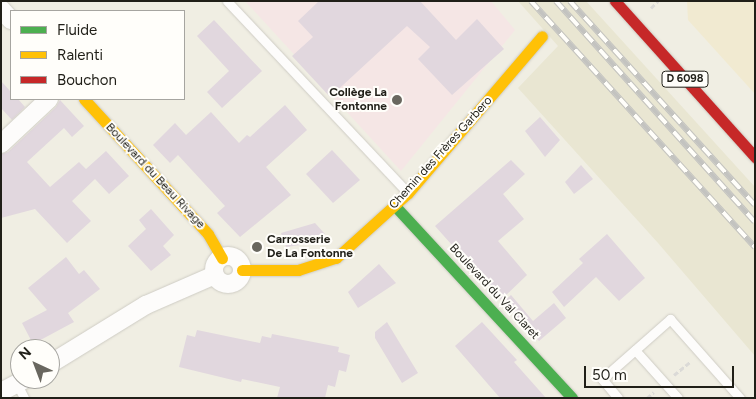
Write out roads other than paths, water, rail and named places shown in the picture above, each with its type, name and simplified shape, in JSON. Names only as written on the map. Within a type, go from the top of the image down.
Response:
[{"type":"street","name":"D 6098","points":[[615,1],[755,157]]},
{"type":"street","points":[[1,9],[10,19]]},
{"type":"street","name":"Chemin des Frères Garbero","points":[[242,270],[298,270],[336,258],[408,193],[542,36]]},
{"type":"street","points":[[1,144],[48,100]]},
{"type":"street","name":"Boulevard du Beau Rivage","points":[[85,100],[208,234],[222,258]]},
{"type":"street","name":"Boulevard du Val Claret","points":[[395,206],[564,395]]},
{"type":"street","points":[[222,258],[235,258],[239,261],[242,270],[237,282],[228,284],[220,282],[215,275],[215,267],[222,258]]},
{"type":"street","points":[[60,358],[146,305],[215,275]]},
{"type":"lane","points":[[227,1],[408,193]]},
{"type":"lane","points":[[618,398],[602,379],[670,319],[740,398]]},
{"type":"lane","points":[[635,350],[678,398]]},
{"type":"railway","points":[[531,1],[755,247]]},
{"type":"railway","points":[[556,1],[755,222]]},
{"type":"railway","points":[[570,1],[755,205]]},
{"type":"place","name":"Collège La Fontonne","points":[[397,100]]},
{"type":"place","name":"Carrosserie De La Fontonne","points":[[257,247]]}]
